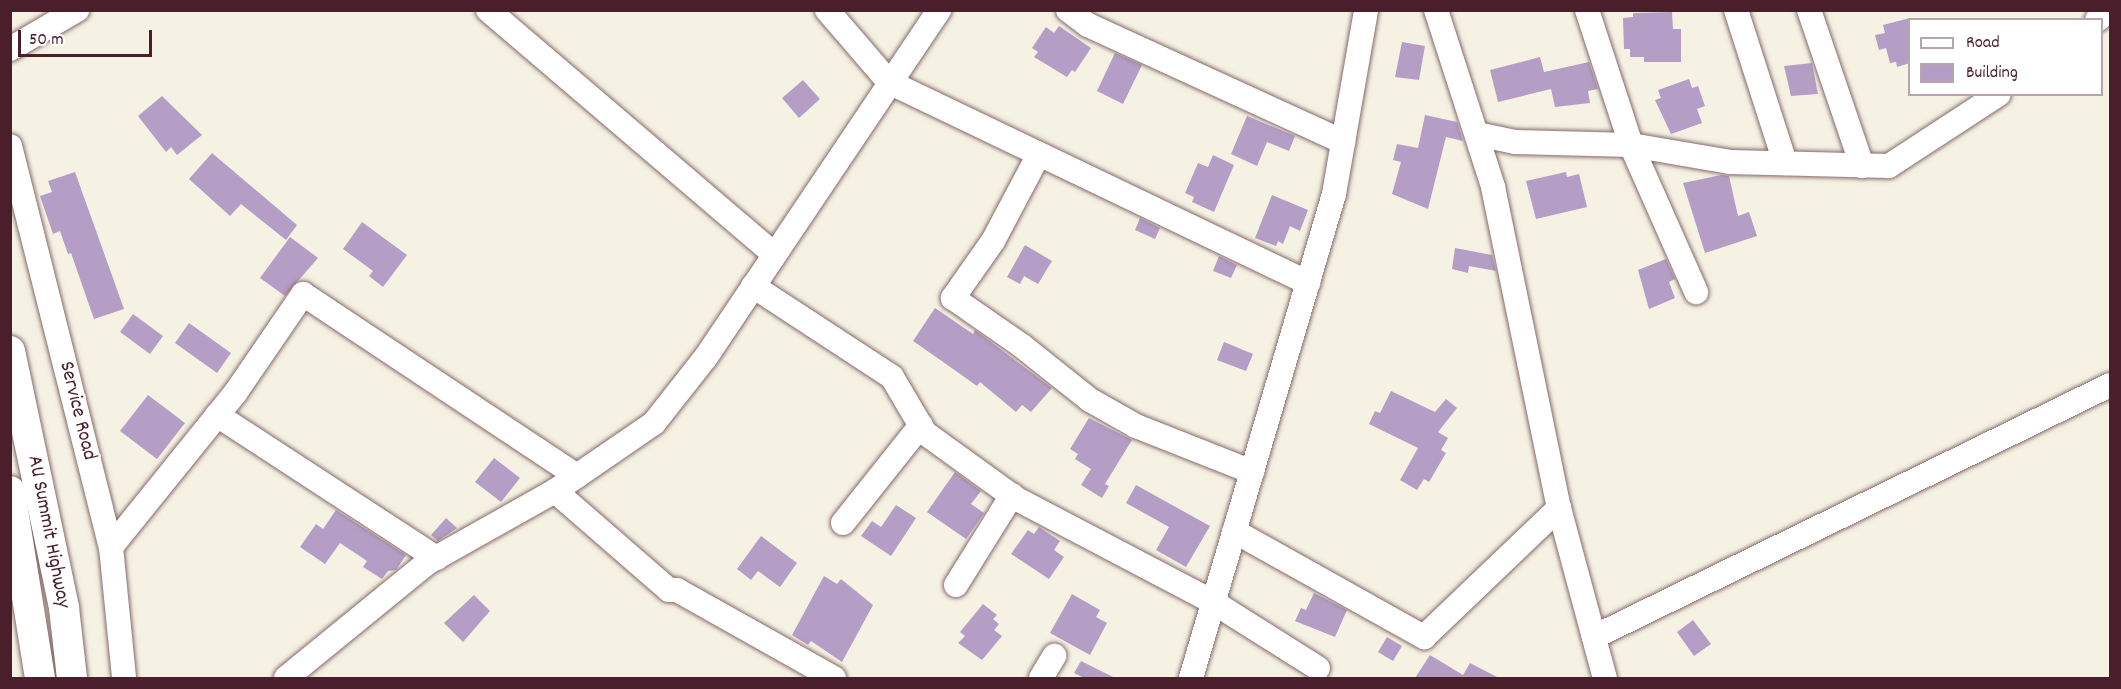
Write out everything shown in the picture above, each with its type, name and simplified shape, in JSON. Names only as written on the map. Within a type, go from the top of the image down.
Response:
[{"type":"main road","name":"AU Summit Highway","points":[[10,351],[64,608],[72,678]]},
{"type":"main road","name":"AU Summit Highway","points":[[10,491],[40,678]]},
{"type":"street","points":[[10,48],[77,10]]},
{"type":"street","points":[[488,10],[774,254]]},
{"type":"street","points":[[827,10],[889,82],[1038,156],[1308,283]]},
{"type":"street","points":[[286,678],[436,558],[555,491],[654,423],[706,357],[939,10]]},
{"type":"street","points":[[1068,10],[1088,25],[1343,142]]},
{"type":"street","points":[[1191,678],[1334,194],[1366,10]]},
{"type":"street","points":[[1436,10],[1493,187],[1559,508],[1605,678]]},
{"type":"street","points":[[1587,10],[1631,145],[1696,292]]},
{"type":"street","points":[[1736,10],[1785,163]]},
{"type":"street","points":[[1809,10],[1862,166]]},
{"type":"street","points":[[1477,135],[1515,142],[1631,145],[1730,162],[1889,166],[1996,96]]},
{"type":"street","name":"Service Road","points":[[10,146],[111,548],[124,678]]},
{"type":"street","points":[[1038,156],[993,241],[953,298],[1090,400],[1136,426],[1252,471]]},
{"type":"street","points":[[753,286],[892,377],[925,433],[1012,495],[1213,602],[1318,668]]},
{"type":"street","points":[[111,548],[217,415],[303,294],[577,477]]},
{"type":"street","points":[[1594,637],[2110,385]]},
{"type":"street","points":[[217,415],[436,558]]},
{"type":"street","points":[[843,523],[921,425]]},
{"type":"street","points":[[555,491],[669,590],[677,590],[834,678]]},
{"type":"street","points":[[956,585],[1012,495]]},
{"type":"street","points":[[1234,531],[1424,637],[1559,508]]},
{"type":"street","points":[[1041,678],[1054,656]]},
{"type":"building","points":[[1672,12],[1673,29],[1681,29],[1681,62],[1644,62],[1644,57],[1630,57],[1630,49],[1624,49],[1623,18],[1633,17],[1633,13]]},
{"type":"building","points":[[1908,19],[1908,64],[1897,67],[1896,62],[1890,63],[1886,48],[1879,50],[1875,35],[1885,33],[1883,25]]},
{"type":"building","points":[[1059,26],[1091,48],[1075,72],[1072,70],[1067,77],[1034,57],[1038,52],[1032,48],[1046,27],[1054,33]]},
{"type":"building","points":[[1402,42],[1425,46],[1419,80],[1395,77]]},
{"type":"building","points":[[1115,53],[1142,65],[1123,104],[1097,91]]},
{"type":"building","points":[[1540,57],[1544,72],[1589,62],[1598,89],[1588,91],[1590,103],[1555,107],[1551,89],[1498,102],[1490,70]]},
{"type":"building","points":[[1812,63],[1818,94],[1791,96],[1784,66]]},
{"type":"building","points":[[1689,79],[1692,88],[1698,86],[1705,106],[1697,109],[1702,123],[1671,134],[1655,100],[1661,98],[1658,90]]},
{"type":"building","points":[[803,80],[820,99],[799,118],[782,98]]},
{"type":"building","points":[[162,96],[202,135],[177,155],[171,147],[166,152],[138,116]]},
{"type":"building","points":[[1425,115],[1457,122],[1463,141],[1446,137],[1428,209],[1392,194],[1401,162],[1393,160],[1397,144],[1418,148]]},
{"type":"building","points":[[1247,116],[1295,136],[1289,151],[1267,142],[1257,166],[1231,154]]},
{"type":"building","points":[[212,153],[297,225],[286,240],[241,204],[230,216],[189,179]]},
{"type":"building","points":[[1213,155],[1234,165],[1214,212],[1192,202],[1194,197],[1185,193],[1198,163],[1208,167]]},
{"type":"building","points":[[75,172],[124,309],[94,319],[71,253],[68,254],[60,231],[53,234],[40,196],[52,192],[48,181]]},
{"type":"building","points":[[1566,172],[1567,177],[1579,174],[1587,207],[1536,219],[1526,181]]},
{"type":"building","points":[[1721,175],[1729,176],[1738,216],[1749,212],[1757,236],[1705,253],[1683,183]]},
{"type":"building","points":[[1272,195],[1308,210],[1300,231],[1290,226],[1283,244],[1278,241],[1276,246],[1255,238]]},
{"type":"building","points":[[1140,218],[1160,228],[1155,239],[1135,230]]},
{"type":"building","points":[[362,222],[407,255],[383,287],[369,276],[373,271],[343,249]]},
{"type":"building","points":[[290,237],[318,258],[285,296],[260,278]]},
{"type":"building","points":[[1025,245],[1052,261],[1038,284],[1024,276],[1020,284],[1007,277]]},
{"type":"building","points":[[1455,248],[1492,255],[1496,271],[1469,266],[1468,273],[1452,269]]},
{"type":"building","points":[[1219,256],[1237,265],[1231,278],[1213,271]]},
{"type":"building","points":[[1666,259],[1675,279],[1669,282],[1675,298],[1649,309],[1638,270]]},
{"type":"building","points":[[935,308],[973,334],[975,330],[1052,388],[1031,412],[1022,405],[1016,412],[980,382],[977,386],[913,341]]},
{"type":"building","points":[[133,314],[163,336],[150,354],[120,332]]},
{"type":"building","points":[[189,323],[231,353],[217,373],[175,343]]},
{"type":"building","points":[[1224,342],[1253,354],[1246,371],[1217,360]]},
{"type":"building","points":[[1391,391],[1435,412],[1446,399],[1457,408],[1438,432],[1448,438],[1441,450],[1446,453],[1429,482],[1424,479],[1417,490],[1400,480],[1418,448],[1369,424],[1375,411],[1380,413]]},
{"type":"building","points":[[148,395],[185,423],[157,459],[120,431]]},
{"type":"building","points":[[1089,418],[1132,440],[1105,484],[1109,486],[1102,498],[1081,485],[1091,469],[1075,459],[1078,454],[1070,449]]},
{"type":"building","points":[[494,458],[520,478],[501,502],[475,482]]},
{"type":"building","points":[[955,472],[981,491],[971,504],[984,513],[966,539],[927,512]]},
{"type":"building","points":[[1136,485],[1210,526],[1186,567],[1156,550],[1169,527],[1126,503]]},
{"type":"building","points":[[896,505],[916,518],[891,556],[861,536],[872,521],[881,527]]},
{"type":"building","points":[[336,510],[406,555],[396,570],[388,571],[382,579],[363,567],[367,561],[340,543],[325,564],[300,547],[316,524],[323,529]]},
{"type":"building","points":[[446,518],[457,528],[438,541],[431,535]]},
{"type":"building","points":[[1039,527],[1060,541],[1054,550],[1064,557],[1049,579],[1011,554],[1028,530],[1034,534]]},
{"type":"building","points":[[761,536],[797,563],[780,587],[758,571],[751,580],[737,569]]},
{"type":"building","points":[[824,576],[837,584],[841,579],[873,605],[842,662],[811,641],[808,645],[792,635]]},
{"type":"building","points":[[1314,593],[1347,610],[1335,637],[1295,621],[1301,608],[1306,610]]},
{"type":"building","points":[[1072,594],[1100,610],[1096,617],[1107,623],[1090,655],[1050,633]]},
{"type":"building","points":[[474,595],[490,611],[463,642],[444,623]]},
{"type":"building","points":[[983,604],[997,615],[993,619],[999,624],[994,630],[1002,636],[982,660],[958,643],[965,636],[960,632]]},
{"type":"building","points":[[1693,620],[1711,644],[1694,656],[1677,632]]},
{"type":"building","points":[[1387,637],[1402,646],[1393,661],[1378,652]]},
{"type":"building","points":[[1430,655],[1463,675],[1470,663],[1499,678],[1415,678]]},
{"type":"building","points":[[1081,661],[1115,678],[1084,678],[1074,673]]}]
